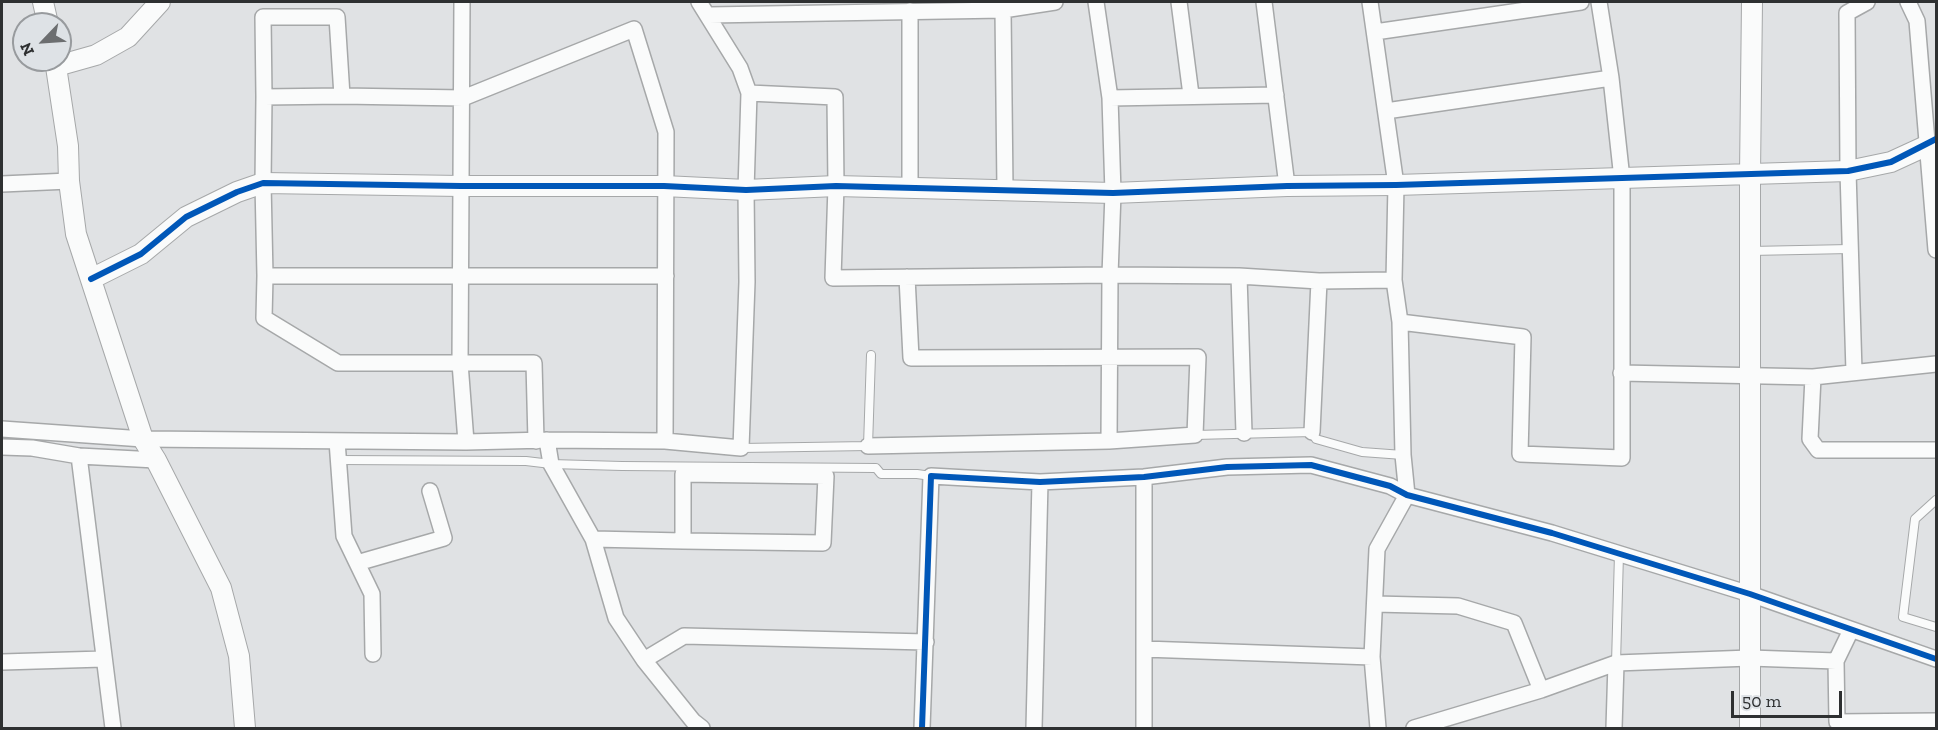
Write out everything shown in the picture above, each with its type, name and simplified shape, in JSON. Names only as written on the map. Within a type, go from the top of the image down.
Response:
[{"type":"street","points":[[72,60],[96,55],[128,37],[160,2]]},
{"type":"street","points":[[462,2],[460,363],[466,442]]},
{"type":"street","points":[[2,429],[143,439],[665,441],[741,448],[747,282],[746,190],[749,93],[740,68],[699,2]]},
{"type":"street","points":[[709,15],[1003,10],[1055,2]]},
{"type":"street","points":[[1096,2],[1110,98],[1113,194],[1109,441]]},
{"type":"street","points":[[1179,2],[1191,95]]},
{"type":"street","points":[[1264,2],[1287,186]]},
{"type":"street","points":[[1370,2],[1396,185],[1394,280],[1400,322],[1403,455],[1407,495],[1377,549],[1372,657],[1378,729]]},
{"type":"street","points":[[1375,32],[1581,2]]},
{"type":"street","points":[[1400,322],[1523,338],[1520,454],[1622,458],[1622,179],[1611,78],[1599,2]]},
{"type":"street","points":[[1750,729],[1752,2]]},
{"type":"street","points":[[1854,372],[1848,171],[1847,13],[1867,2]]},
{"type":"street","points":[[1908,2],[1917,21],[1932,142],[1936,250]]},
{"type":"street","points":[[1003,10],[1005,190]]},
{"type":"street","points":[[910,11],[910,188]]},
{"type":"street","points":[[342,96],[337,17],[263,17],[263,183],[266,276],[264,318],[338,363],[534,363],[542,441],[551,464],[593,538],[616,618],[644,660],[702,729]]},
{"type":"street","points":[[264,97],[463,98],[634,29],[666,132],[664,186],[665,441]]},
{"type":"street","points":[[57,72],[68,146],[69,181],[76,234],[143,439],[221,588],[238,656],[245,729]]},
{"type":"street","points":[[1386,111],[1611,78]]},
{"type":"street","points":[[749,93],[835,98],[836,186],[832,278],[1110,275],[1239,276],[1319,281],[1394,280]]},
{"type":"street","points":[[1110,98],[1276,94]]},
{"type":"street","points":[[91,279],[141,254],[186,217],[237,192],[263,183],[664,186],[746,190],[836,186],[1113,194],[1287,186],[1622,179],[1848,171],[1891,162],[1932,142]]},
{"type":"street","points":[[2,184],[69,181]]},
{"type":"street","points":[[266,276],[666,276]]},
{"type":"street","points":[[1239,276],[1244,433]]},
{"type":"street","points":[[868,446],[1109,441],[1195,435],[1198,357],[911,358],[907,277]]},
{"type":"street","points":[[1312,432],[1319,281]]},
{"type":"street","points":[[1621,373],[1813,377],[1936,364]]},
{"type":"street","points":[[1813,377],[1810,439],[1818,450],[1936,450]]},
{"type":"street","points":[[338,441],[344,536],[372,594],[373,654]]},
{"type":"street","points":[[2,447],[32,448],[79,456],[156,460]]},
{"type":"street","points":[[79,456],[113,729]]},
{"type":"street","points":[[922,729],[931,476],[1040,482],[1144,477],[1227,467],[1311,465],[1390,486],[1407,495],[1552,533],[1750,594],[1936,658]]},
{"type":"street","points":[[593,538],[683,541],[823,543],[826,476],[683,474],[683,541]]},
{"type":"street","points":[[1143,729],[1144,477]]},
{"type":"street","points":[[1034,729],[1040,482]]},
{"type":"street","points":[[357,563],[444,538],[430,491]]},
{"type":"street","points":[[1375,604],[1458,606],[1514,623],[1541,690]]},
{"type":"street","points":[[1851,630],[1836,661],[1838,722],[1936,721]]},
{"type":"street","points":[[644,660],[684,636],[926,642]]},
{"type":"street","points":[[1144,649],[1372,657]]},
{"type":"street","points":[[1414,729],[1541,690],[1616,663],[1750,658],[1836,661]]},
{"type":"street","points":[[2,662],[103,659]]},
{"type":"street","points":[[1614,729],[1616,663]]},
{"type":"lane","points":[[1750,250],[1851,249]]},
{"type":"lane","points":[[741,448],[868,446],[871,355]]},
{"type":"lane","points":[[1195,435],[1312,432],[1316,439],[1362,452],[1403,455]]},
{"type":"lane","points":[[339,460],[876,468],[881,474],[931,476]]},
{"type":"lane","points":[[1936,500],[1916,519],[1903,617],[1936,627]]},
{"type":"lane","points":[[1616,663],[1619,554]]},
{"type":"cycle path","points":[[91,279],[141,254],[186,217],[237,192],[263,183],[664,186],[746,190],[836,186],[1113,193],[1848,171],[1891,162],[1936,139]]},
{"type":"cycle path","points":[[922,728],[931,476],[1040,482],[1144,477],[1227,467],[1311,465],[1390,486],[1407,495],[1552,533],[1750,594],[1936,659]]}]
